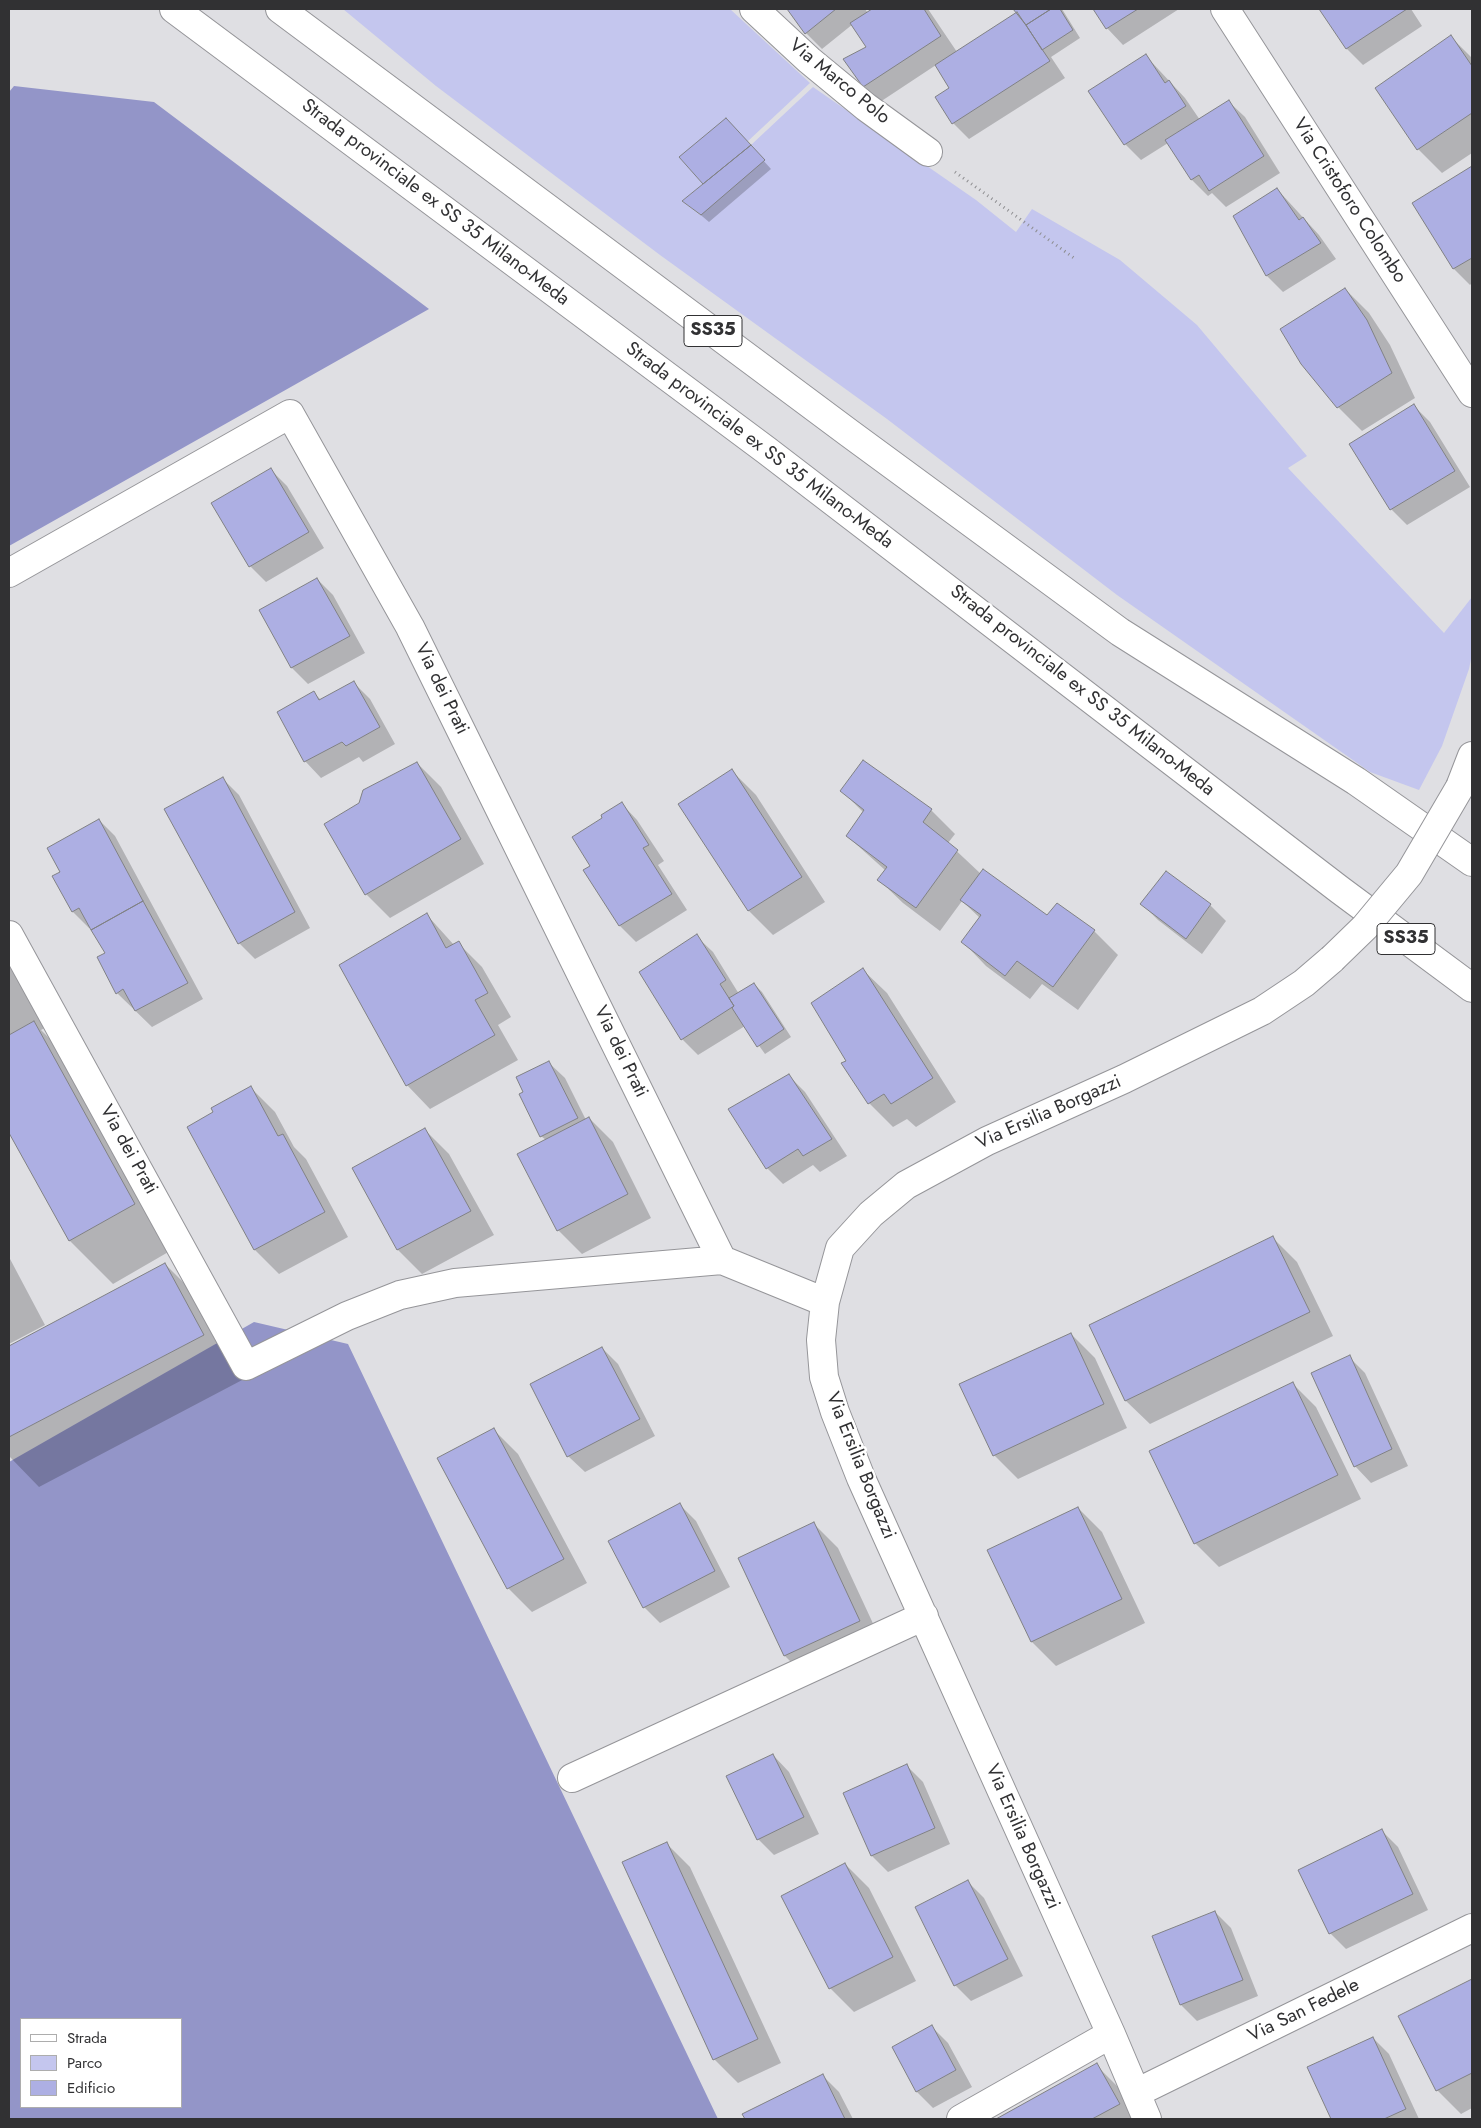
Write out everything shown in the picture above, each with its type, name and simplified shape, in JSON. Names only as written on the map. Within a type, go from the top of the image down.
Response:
[{"type":"main road","name":"Strada provinciale ex SS 35 Milano-Meda","points":[[174,9],[766,450],[1340,890],[1472,988]]},
{"type":"main road","name":"SS35","points":[[280,9],[849,433],[1120,632],[1356,781],[1468,858]]},
{"type":"main road","name":"Via Marco Polo","points":[[754,9],[809,60],[866,107],[928,152]]},
{"type":"main road","name":"Via Cristoforo Colombo","points":[[1227,10],[1472,393]]},
{"type":"main road","name":"Via dei Prati","points":[[9,573],[290,414],[410,627],[722,1260],[455,1283],[400,1295],[347,1316],[246,1366],[9,934]]},
{"type":"main road","name":"Via Ersilia Borgazzi","points":[[1140,2111],[1111,2034],[861,1478],[835,1412],[824,1377],[820,1340],[825,1302],[840,1248],[871,1214],[906,1185],[942,1163],[987,1141],[1124,1079],[1262,1011],[1304,983],[1332,959],[1364,927],[1409,874],[1460,787],[1472,756]]},
{"type":"main road","points":[[722,1260],[825,1302]]},
{"type":"main road","points":[[572,1778],[924,1616]]},
{"type":"main road","name":"Via San Fedele","points":[[1140,2111],[1472,1928]]},
{"type":"main road","points":[[960,2119],[1111,2034]]},
{"type":"path","points":[[928,152],[1074,258]]},
{"type":"green space","points":[[343,9],[730,9],[810,83],[747,142],[680,158],[703,184],[682,201],[700,215],[751,145],[813,87],[976,200],[1016,232],[1032,209],[1120,260],[1197,325],[1307,456],[1288,468],[1444,633],[1472,597],[1472,654],[1469,669],[1442,746],[1419,790],[1370,772],[1117,595],[887,419],[660,255],[436,86]]},
{"type":"shaded area","points":[[14,86],[154,102],[429,309],[9,546],[9,92]]},
{"type":"shaded area","points":[[254,1322],[348,1344],[718,2119],[9,2119],[9,1462]]},
{"type":"building","points":[[787,9],[836,9],[805,34]]},
{"type":"building","points":[[872,9],[924,9],[941,36],[863,87],[843,59],[866,47],[850,23]]},
{"type":"building","points":[[1013,9],[1051,9],[1026,25]]},
{"type":"building","points":[[1051,9],[1060,9],[1073,30],[1042,50],[1026,25]]},
{"type":"building","points":[[1093,9],[1138,9],[1106,29]]},
{"type":"building","points":[[1319,9],[1407,9],[1346,49]]},
{"type":"building","points":[[1017,12],[1050,61],[952,124],[935,97],[949,88],[935,65]]},
{"type":"building","points":[[1451,35],[1472,66],[1472,113],[1417,150],[1375,88]]},
{"type":"building","points":[[1146,54],[1165,83],[1169,80],[1186,106],[1124,145],[1088,91]]},
{"type":"building","points":[[1229,100],[1264,156],[1209,191],[1199,175],[1191,180],[1165,140]]},
{"type":"building","points":[[726,118],[751,145],[703,184],[679,157]]},
{"type":"building","points":[[751,145],[765,160],[701,215],[682,201]]},
{"type":"building","points":[[1472,166],[1472,258],[1453,269],[1412,203]]},
{"type":"building","points":[[1277,188],[1299,220],[1303,217],[1321,243],[1266,276],[1233,216]]},
{"type":"building","points":[[1345,288],[1367,320],[1392,373],[1337,408],[1301,364],[1280,329]]},
{"type":"building","points":[[1414,404],[1455,471],[1390,510],[1349,444]]},
{"type":"building","points":[[271,468],[309,532],[249,567],[211,503]]},
{"type":"building","points":[[317,578],[350,636],[291,668],[259,610]]},
{"type":"building","points":[[354,681],[380,727],[346,746],[342,742],[304,762],[277,712],[314,691],[319,700]]},
{"type":"building","points":[[863,760],[932,809],[923,822],[958,850],[916,908],[877,880],[887,867],[846,836],[864,810],[840,791]]},
{"type":"building","points":[[417,762],[461,839],[365,895],[324,824],[359,803],[363,790]]},
{"type":"building","points":[[732,769],[802,877],[748,911],[678,804]]},
{"type":"building","points":[[223,777],[295,912],[238,944],[164,809]]},
{"type":"building","points":[[622,802],[649,845],[643,848],[672,894],[619,926],[583,870],[590,866],[572,837],[602,818],[601,815]]},
{"type":"building","points":[[99,819],[143,901],[91,930],[79,908],[72,912],[52,876],[60,872],[47,848]]},
{"type":"building","points":[[983,869],[1047,915],[1057,903],[1095,930],[1053,987],[1017,961],[1005,976],[961,942],[981,915],[960,900]]},
{"type":"building","points":[[1166,871],[1211,904],[1186,939],[1140,904]]},
{"type":"building","points":[[143,901],[188,983],[135,1011],[123,989],[116,994],[97,957],[105,953],[91,930]]},
{"type":"building","points":[[427,913],[446,948],[459,941],[488,993],[475,1000],[495,1035],[406,1086],[339,965]]},
{"type":"building","points":[[697,934],[726,980],[720,984],[734,1006],[681,1040],[639,972]]},
{"type":"building","points":[[863,968],[933,1078],[891,1104],[884,1094],[868,1104],[841,1063],[846,1061],[811,1003]]},
{"type":"building","points":[[754,983],[784,1029],[757,1047],[732,1008],[734,1006],[729,998]]},
{"type":"building","points":[[34,1021],[135,1204],[69,1241],[9,1133],[9,1035]]},
{"type":"building","points":[[549,1061],[578,1118],[540,1137],[519,1094],[523,1092],[516,1077]]},
{"type":"building","points":[[789,1074],[832,1139],[803,1156],[798,1149],[766,1169],[728,1109]]},
{"type":"building","points":[[251,1086],[278,1136],[283,1134],[325,1212],[254,1250],[187,1127],[213,1112],[211,1108]]},
{"type":"building","points":[[589,1117],[628,1194],[557,1231],[517,1154]]},
{"type":"building","points":[[425,1128],[471,1211],[397,1250],[352,1168]]},
{"type":"building","points":[[1273,1236],[1310,1312],[1125,1401],[1089,1325]]},
{"type":"building","points":[[165,1263],[204,1335],[9,1437],[9,1346]]},
{"type":"building","points":[[1071,1333],[1104,1404],[993,1456],[959,1384]]},
{"type":"building","points":[[602,1347],[640,1419],[567,1457],[530,1384]]},
{"type":"building","points":[[1350,1355],[1392,1449],[1354,1467],[1311,1373]]},
{"type":"building","points":[[1293,1382],[1338,1475],[1194,1544],[1149,1451]]},
{"type":"building","points":[[494,1428],[564,1559],[507,1589],[437,1458]]},
{"type":"building","points":[[680,1503],[715,1571],[643,1608],[608,1541]]},
{"type":"building","points":[[1078,1507],[1122,1599],[1031,1642],[987,1550]]},
{"type":"building","points":[[814,1522],[860,1621],[784,1656],[738,1558]]},
{"type":"building","points":[[773,1754],[804,1817],[757,1840],[726,1776]]},
{"type":"building","points":[[907,1764],[935,1828],[871,1856],[843,1793]]},
{"type":"building","points":[[1382,1829],[1413,1894],[1329,1934],[1298,1870]]},
{"type":"building","points":[[667,1842],[758,2039],[713,2060],[622,1862]]},
{"type":"building","points":[[845,1863],[893,1957],[829,1989],[781,1896]]},
{"type":"building","points":[[968,1880],[1008,1959],[954,1986],[915,1907]]},
{"type":"building","points":[[1215,1911],[1243,1980],[1180,2005],[1152,1936]]},
{"type":"building","points":[[1472,1979],[1472,2073],[1436,2091],[1398,2016]]},
{"type":"building","points":[[932,2025],[956,2070],[916,2092],[892,2047]]},
{"type":"building","points":[[1373,2037],[1406,2109],[1384,2119],[1331,2119],[1307,2067]]},
{"type":"building","points":[[1097,2063],[1120,2104],[1092,2119],[996,2119]]},
{"type":"building","points":[[823,2074],[845,2119],[745,2119],[742,2114]]}]
